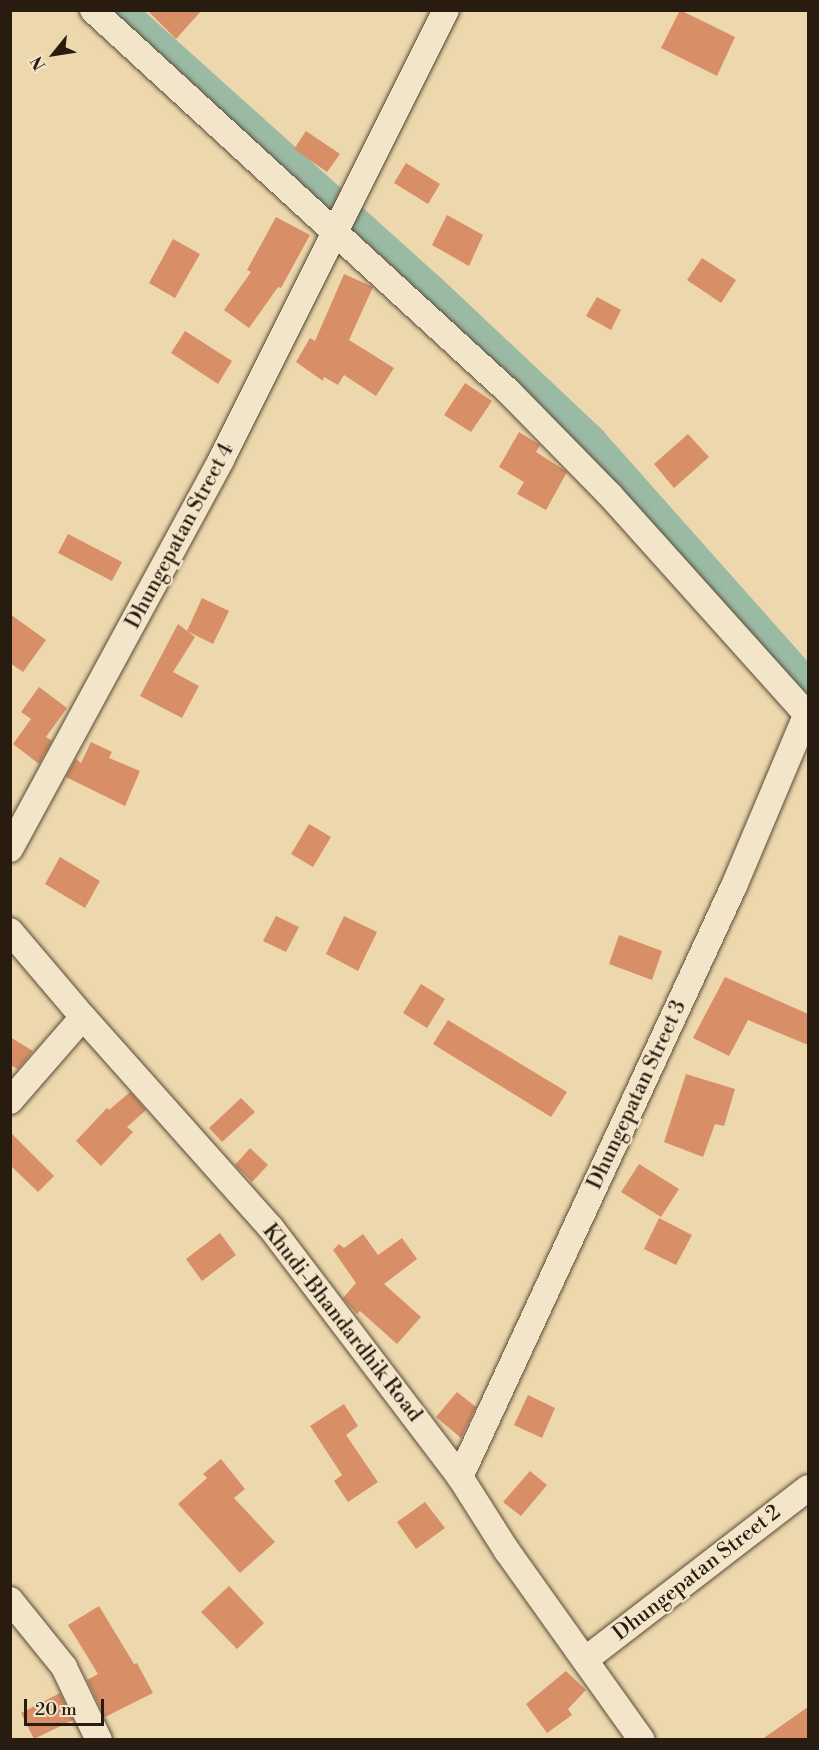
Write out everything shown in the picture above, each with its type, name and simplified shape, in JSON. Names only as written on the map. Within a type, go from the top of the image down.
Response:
[{"type":"street","points":[[93,10],[342,217],[610,495],[808,713]]},
{"type":"street","name":"Dhungepatan Street 4","points":[[10,849],[221,460],[446,10]]},
{"type":"street","name":"Dhungepatan Street 3","points":[[460,1477],[734,886],[808,713]]},
{"type":"street","name":"Khudi-Bhandardhik Road","points":[[10,931],[83,1017],[271,1228],[460,1477],[507,1551],[642,1740]]},
{"type":"street","points":[[10,1101],[83,1017]]},
{"type":"street","name":"Dhungepatan Street 2","points":[[586,1659],[808,1488]]},
{"type":"street","points":[[10,1600],[64,1667],[99,1740]]},
{"type":"building","points":[[147,10],[202,10],[176,39]]},
{"type":"building","points":[[680,10],[735,37],[717,76],[661,48]]},
{"type":"building","points":[[306,131],[340,154],[327,172],[294,149]]},
{"type":"building","points":[[406,163],[440,184],[428,204],[394,183]]},
{"type":"building","points":[[447,215],[483,235],[469,266],[432,245]]},
{"type":"building","points":[[276,217],[310,235],[281,288],[278,287],[249,328],[224,310],[251,272],[247,270]]},
{"type":"building","points":[[173,239],[200,254],[175,298],[149,283]]},
{"type":"building","points":[[702,258],[736,280],[721,303],[687,280]]},
{"type":"building","points":[[344,274],[373,287],[349,340],[394,368],[376,396],[344,375],[338,385],[324,377],[323,381],[296,362],[310,338],[315,341]]},
{"type":"building","points":[[597,297],[621,310],[611,330],[586,316]]},
{"type":"building","points":[[185,331],[232,361],[218,384],[171,353]]},
{"type":"building","points":[[465,383],[492,401],[471,432],[444,415]]},
{"type":"building","points":[[519,432],[540,445],[536,452],[567,472],[546,510],[517,494],[524,482],[499,467]]},
{"type":"building","points":[[688,434],[709,457],[674,488],[654,464]]},
{"type":"building","points":[[68,534],[122,562],[112,581],[58,553]]},
{"type":"building","points":[[202,598],[229,611],[213,644],[187,631]]},
{"type":"building","points":[[10,614],[46,640],[23,672],[10,663]]},
{"type":"building","points":[[178,624],[195,637],[173,672],[199,686],[182,718],[140,696]]},
{"type":"building","points":[[39,687],[67,708],[46,737],[52,741],[39,764],[13,744],[31,719],[21,712]]},
{"type":"building","points":[[91,742],[112,752],[109,758],[140,771],[125,806],[66,777],[76,759],[81,763]]},
{"type":"building","points":[[309,824],[331,837],[313,867],[291,854]]},
{"type":"building","points":[[60,857],[100,881],[85,908],[45,884]]},
{"type":"building","points":[[276,916],[299,927],[286,952],[263,941]]},
{"type":"building","points":[[344,916],[377,932],[358,971],[326,954]]},
{"type":"building","points":[[619,935],[662,951],[652,980],[609,964]]},
{"type":"building","points":[[725,977],[808,1014],[808,1045],[748,1020],[729,1056],[693,1038]]},
{"type":"building","points":[[421,984],[445,999],[427,1028],[403,1013]]},
{"type":"building","points":[[448,1020],[567,1092],[551,1117],[433,1044]]},
{"type":"building","points":[[10,1037],[33,1051],[18,1069],[10,1065]]},
{"type":"building","points":[[686,1074],[735,1089],[724,1126],[715,1124],[703,1157],[664,1142]]},
{"type":"building","points":[[130,1092],[146,1110],[127,1127],[133,1132],[101,1166],[76,1141],[107,1108],[109,1110]]},
{"type":"building","points":[[241,1098],[255,1112],[222,1142],[209,1128]]},
{"type":"building","points":[[10,1132],[54,1176],[38,1192],[10,1165]]},
{"type":"building","points":[[250,1148],[268,1165],[252,1182],[235,1165]]},
{"type":"building","points":[[639,1164],[679,1189],[661,1217],[621,1192]]},
{"type":"building","points":[[659,1218],[692,1235],[676,1265],[644,1249]]},
{"type":"building","points":[[220,1233],[236,1255],[202,1281],[186,1259]]},
{"type":"building","points":[[363,1234],[378,1255],[402,1238],[417,1259],[384,1284],[421,1317],[397,1344],[360,1311],[357,1314],[343,1298],[356,1283],[333,1250],[339,1244],[344,1248]]},
{"type":"building","points":[[457,1392],[476,1407],[461,1438],[436,1417]]},
{"type":"building","points":[[528,1395],[555,1408],[542,1438],[514,1425]]},
{"type":"building","points":[[344,1404],[358,1426],[346,1435],[378,1482],[348,1502],[334,1481],[342,1475],[310,1426]]},
{"type":"building","points":[[221,1459],[245,1489],[234,1498],[275,1542],[240,1573],[178,1504],[207,1478],[203,1474]]},
{"type":"building","points":[[530,1471],[547,1485],[521,1516],[503,1502]]},
{"type":"building","points":[[425,1502],[445,1528],[416,1549],[397,1522]]},
{"type":"building","points":[[229,1586],[264,1623],[237,1649],[201,1612]]},
{"type":"building","points":[[99,1606],[134,1664],[137,1663],[153,1693],[105,1717],[87,1680],[98,1674],[68,1625]]},
{"type":"building","points":[[566,1671],[586,1690],[568,1709],[572,1715],[547,1733],[526,1704]]},
{"type":"building","points":[[60,1693],[73,1720],[34,1739],[21,1713]]},
{"type":"building","points":[[808,1707],[808,1740],[761,1740]]},
{"type":"waterway","points":[[123,10],[432,288],[592,439],[808,682]]}]
